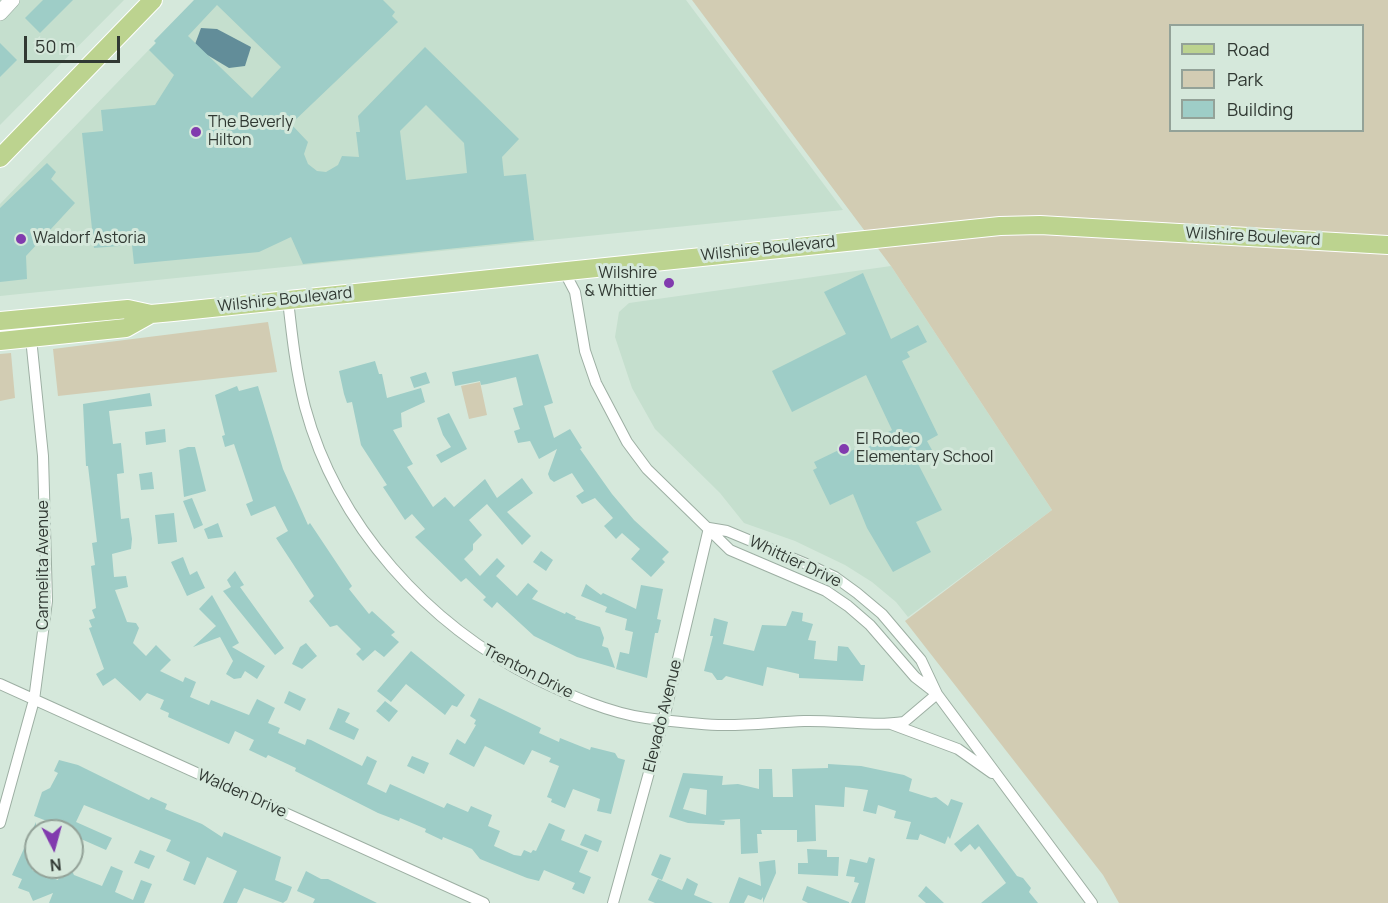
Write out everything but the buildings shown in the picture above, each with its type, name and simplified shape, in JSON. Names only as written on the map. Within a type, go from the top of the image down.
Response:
[{"type":"main road","points":[[0,13],[12,0]]},
{"type":"main road","points":[[0,158],[153,0]]},
{"type":"main road","name":"Wilshire Boulevard","points":[[0,321],[128,309],[151,314],[1025,225],[1388,245]]},
{"type":"main road","name":"Wilshire Boulevard","points":[[0,341],[126,328],[151,314]]},
{"type":"street","name":"Whittier Drive","points":[[564,271],[575,292],[585,351],[596,383],[627,442],[669,493],[732,551],[826,591],[848,606],[870,625],[915,677],[937,694]]},
{"type":"street","name":"Trenton Drive","points":[[288,300],[299,381],[315,437],[339,491],[395,572],[444,619],[498,660],[558,690],[626,713],[717,725],[806,721],[891,724],[904,722],[937,694]]},
{"type":"street","name":"Carmelita Avenue","points":[[0,824],[34,700],[47,601],[43,456],[31,338]]},
{"type":"street","name":"Whittier Drive","points":[[709,528],[727,531],[835,577],[882,614],[921,660],[937,694],[1092,903]]},
{"type":"street","name":"Elevado Avenue","points":[[614,903],[664,718],[709,528]]},
{"type":"street","name":"Walden Drive","points":[[0,684],[484,903]]},
{"type":"street","points":[[891,724],[958,748],[1002,780]]},
{"type":"shaded area","points":[[0,0],[124,0],[0,125]]},
{"type":"shaded area","points":[[197,0],[686,0],[843,210],[0,296],[0,204]]},
{"type":"shaded area","name":"El Rodeo Elementary School","points":[[891,266],[1052,510],[908,617],[896,602],[872,582],[845,565],[795,541],[744,523],[720,493],[655,429],[632,388],[615,337],[619,312],[629,303]]},
{"type":"green space","points":[[692,0],[1388,0],[1388,903],[1119,903],[1103,875],[905,621],[1052,510],[891,266]]},
{"type":"green space","points":[[268,322],[277,372],[58,396],[53,349]]},
{"type":"green space","points":[[11,353],[15,398],[0,401],[0,354]]},
{"type":"green space","points":[[480,382],[487,415],[469,419],[461,386]]},
{"type":"water","points":[[201,28],[217,29],[251,47],[245,66],[229,68],[194,47]]},
{"type":"place","name":"The Beverly Hilton","points":[[196,132]]},
{"type":"place","name":"Waldorf Astoria","points":[[21,239]]},
{"type":"place","name":"Wilshire & Whittier","points":[[669,283]]},
{"type":"place","name":"El Rodeo Elementary School","points":[[844,449]]}]
